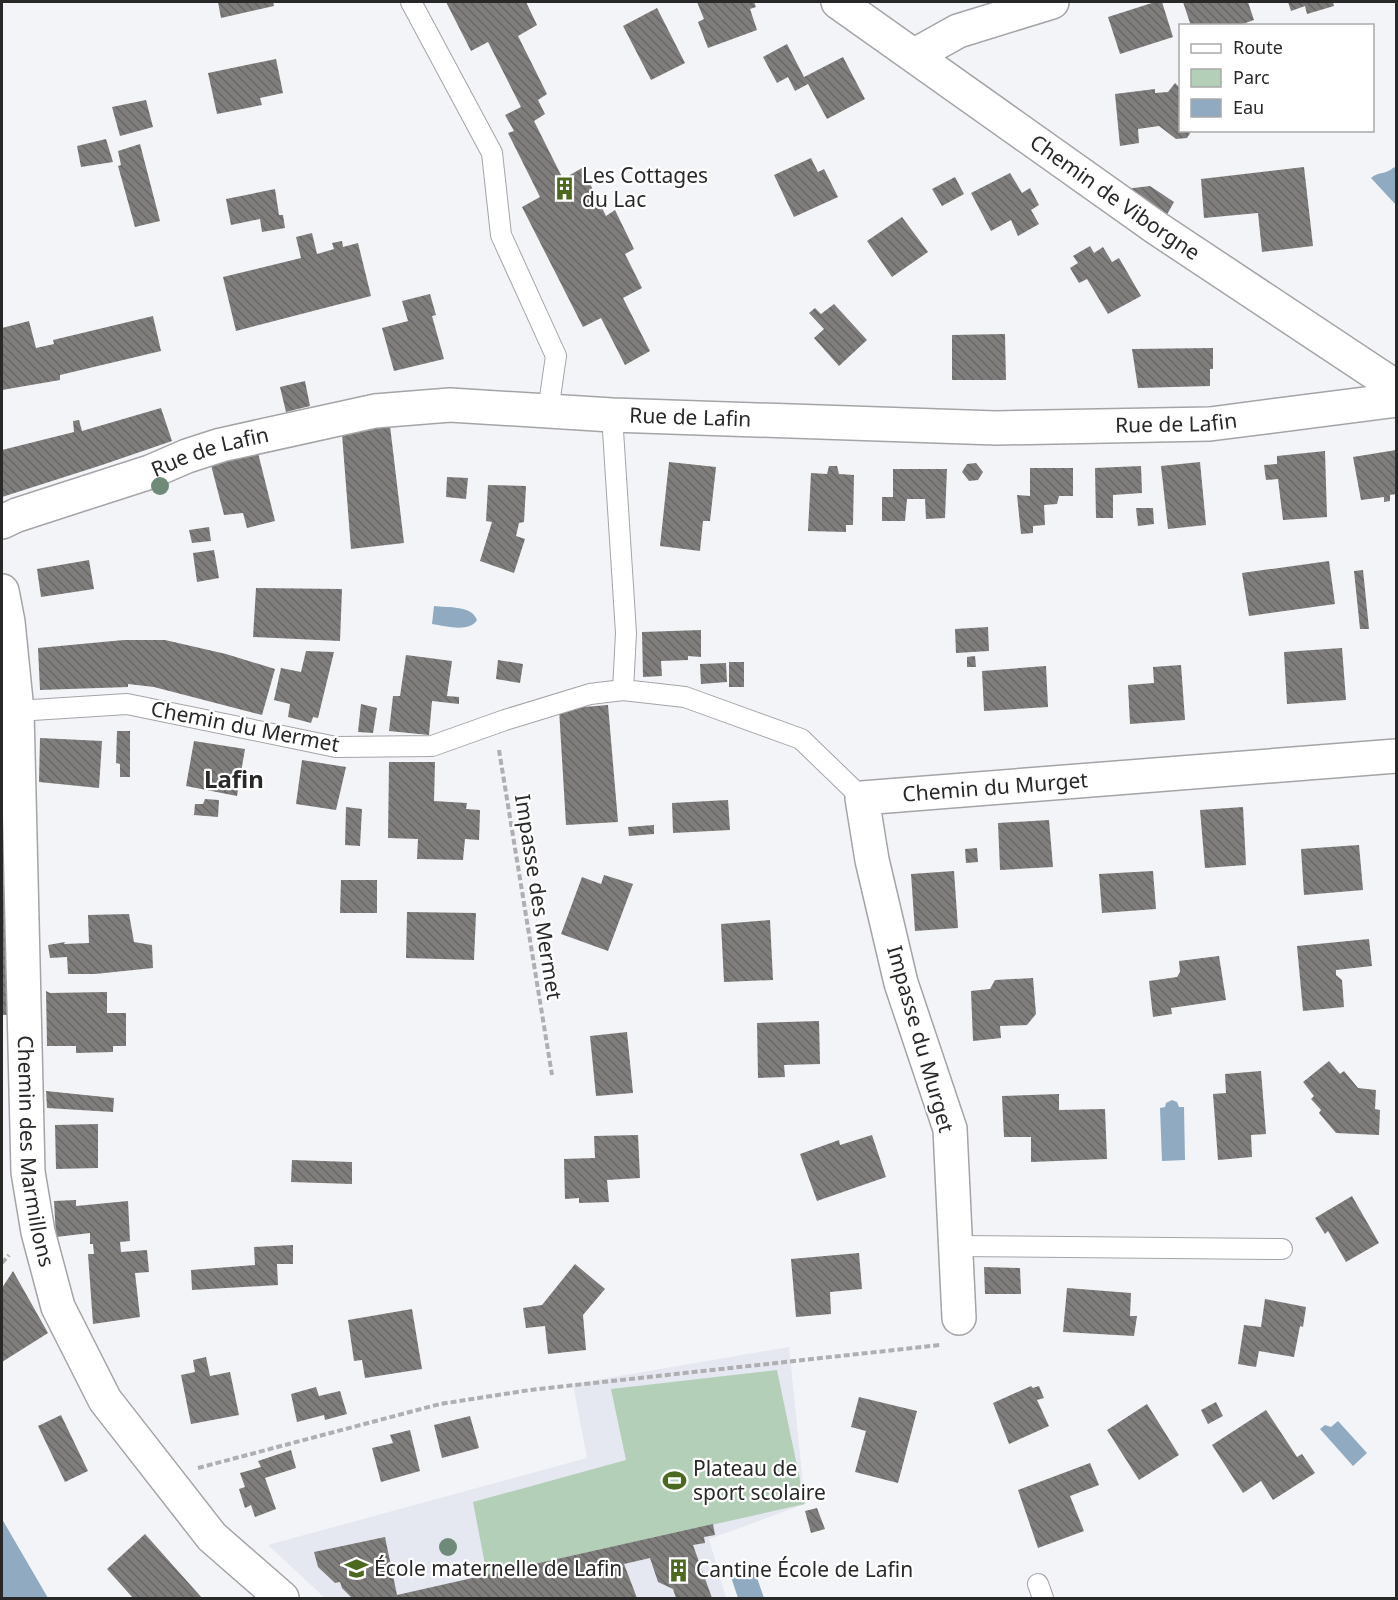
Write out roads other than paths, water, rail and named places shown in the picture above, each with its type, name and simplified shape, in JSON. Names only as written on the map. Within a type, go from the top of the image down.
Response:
[{"type":"street","name":"Chemin de Viborgne","points":[[838,2],[1158,229],[1396,387]]},
{"type":"street","points":[[915,55],[958,31],[1052,2]]},
{"type":"street","name":"Rue de Lafin","points":[[2,522],[17,515],[150,472],[187,456],[221,445],[375,411],[450,405],[612,415],[996,428],[1210,424],[1396,400]]},
{"type":"street","name":"Chemin des Marmillons","points":[[2,591],[8,622],[16,711],[28,1172],[38,1232],[58,1307],[105,1400],[212,1537],[282,1599]]},
{"type":"street","name":"Chemin du Murget","points":[[862,798],[1396,756]]},
{"type":"street","name":"Impasse du Murget","points":[[862,798],[872,860],[901,983],[950,1129],[959,1318]]},
{"type":"lane","points":[[411,2],[492,153],[501,235],[556,356],[548,411]]},
{"type":"lane","points":[[612,415],[626,633],[623,690],[685,698],[801,740],[862,798]]},
{"type":"lane","name":"Chemin du Mermet","points":[[16,711],[127,704],[336,747],[432,746],[495,723],[590,694],[623,690]]},
{"type":"lane","points":[[955,1246],[1282,1249]]},
{"type":"water","points":[[1394,167],[1396,170],[1396,205],[1371,178]]},
{"type":"water","points":[[434,606],[465,610],[474,615],[477,620],[463,628],[432,624]]},
{"type":"water","points":[[1172,1100],[1177,1102],[1179,1107],[1184,1107],[1185,1160],[1162,1161],[1160,1108],[1165,1107],[1166,1103]]},
{"type":"water","points":[[1338,1421],[1367,1453],[1353,1466],[1320,1429],[1325,1425],[1331,1427]]},
{"type":"water","points":[[2,1519],[48,1598],[2,1598]]},
{"type":"water","points":[[754,1569],[764,1598],[738,1598],[731,1577]]},
{"type":"place","name":"Les Cottages du Lac","points":[[564,188]]},
{"type":"place","name":"Plateau de sport scolaire","points":[[675,1481]]},
{"type":"place","name":"École maternelle de Lafin","points":[[356,1569]]},
{"type":"place","name":"Cantine École de Lafin","points":[[678,1570]]},
{"type":"district","name":"Lafin","points":[[234,780]]}]
